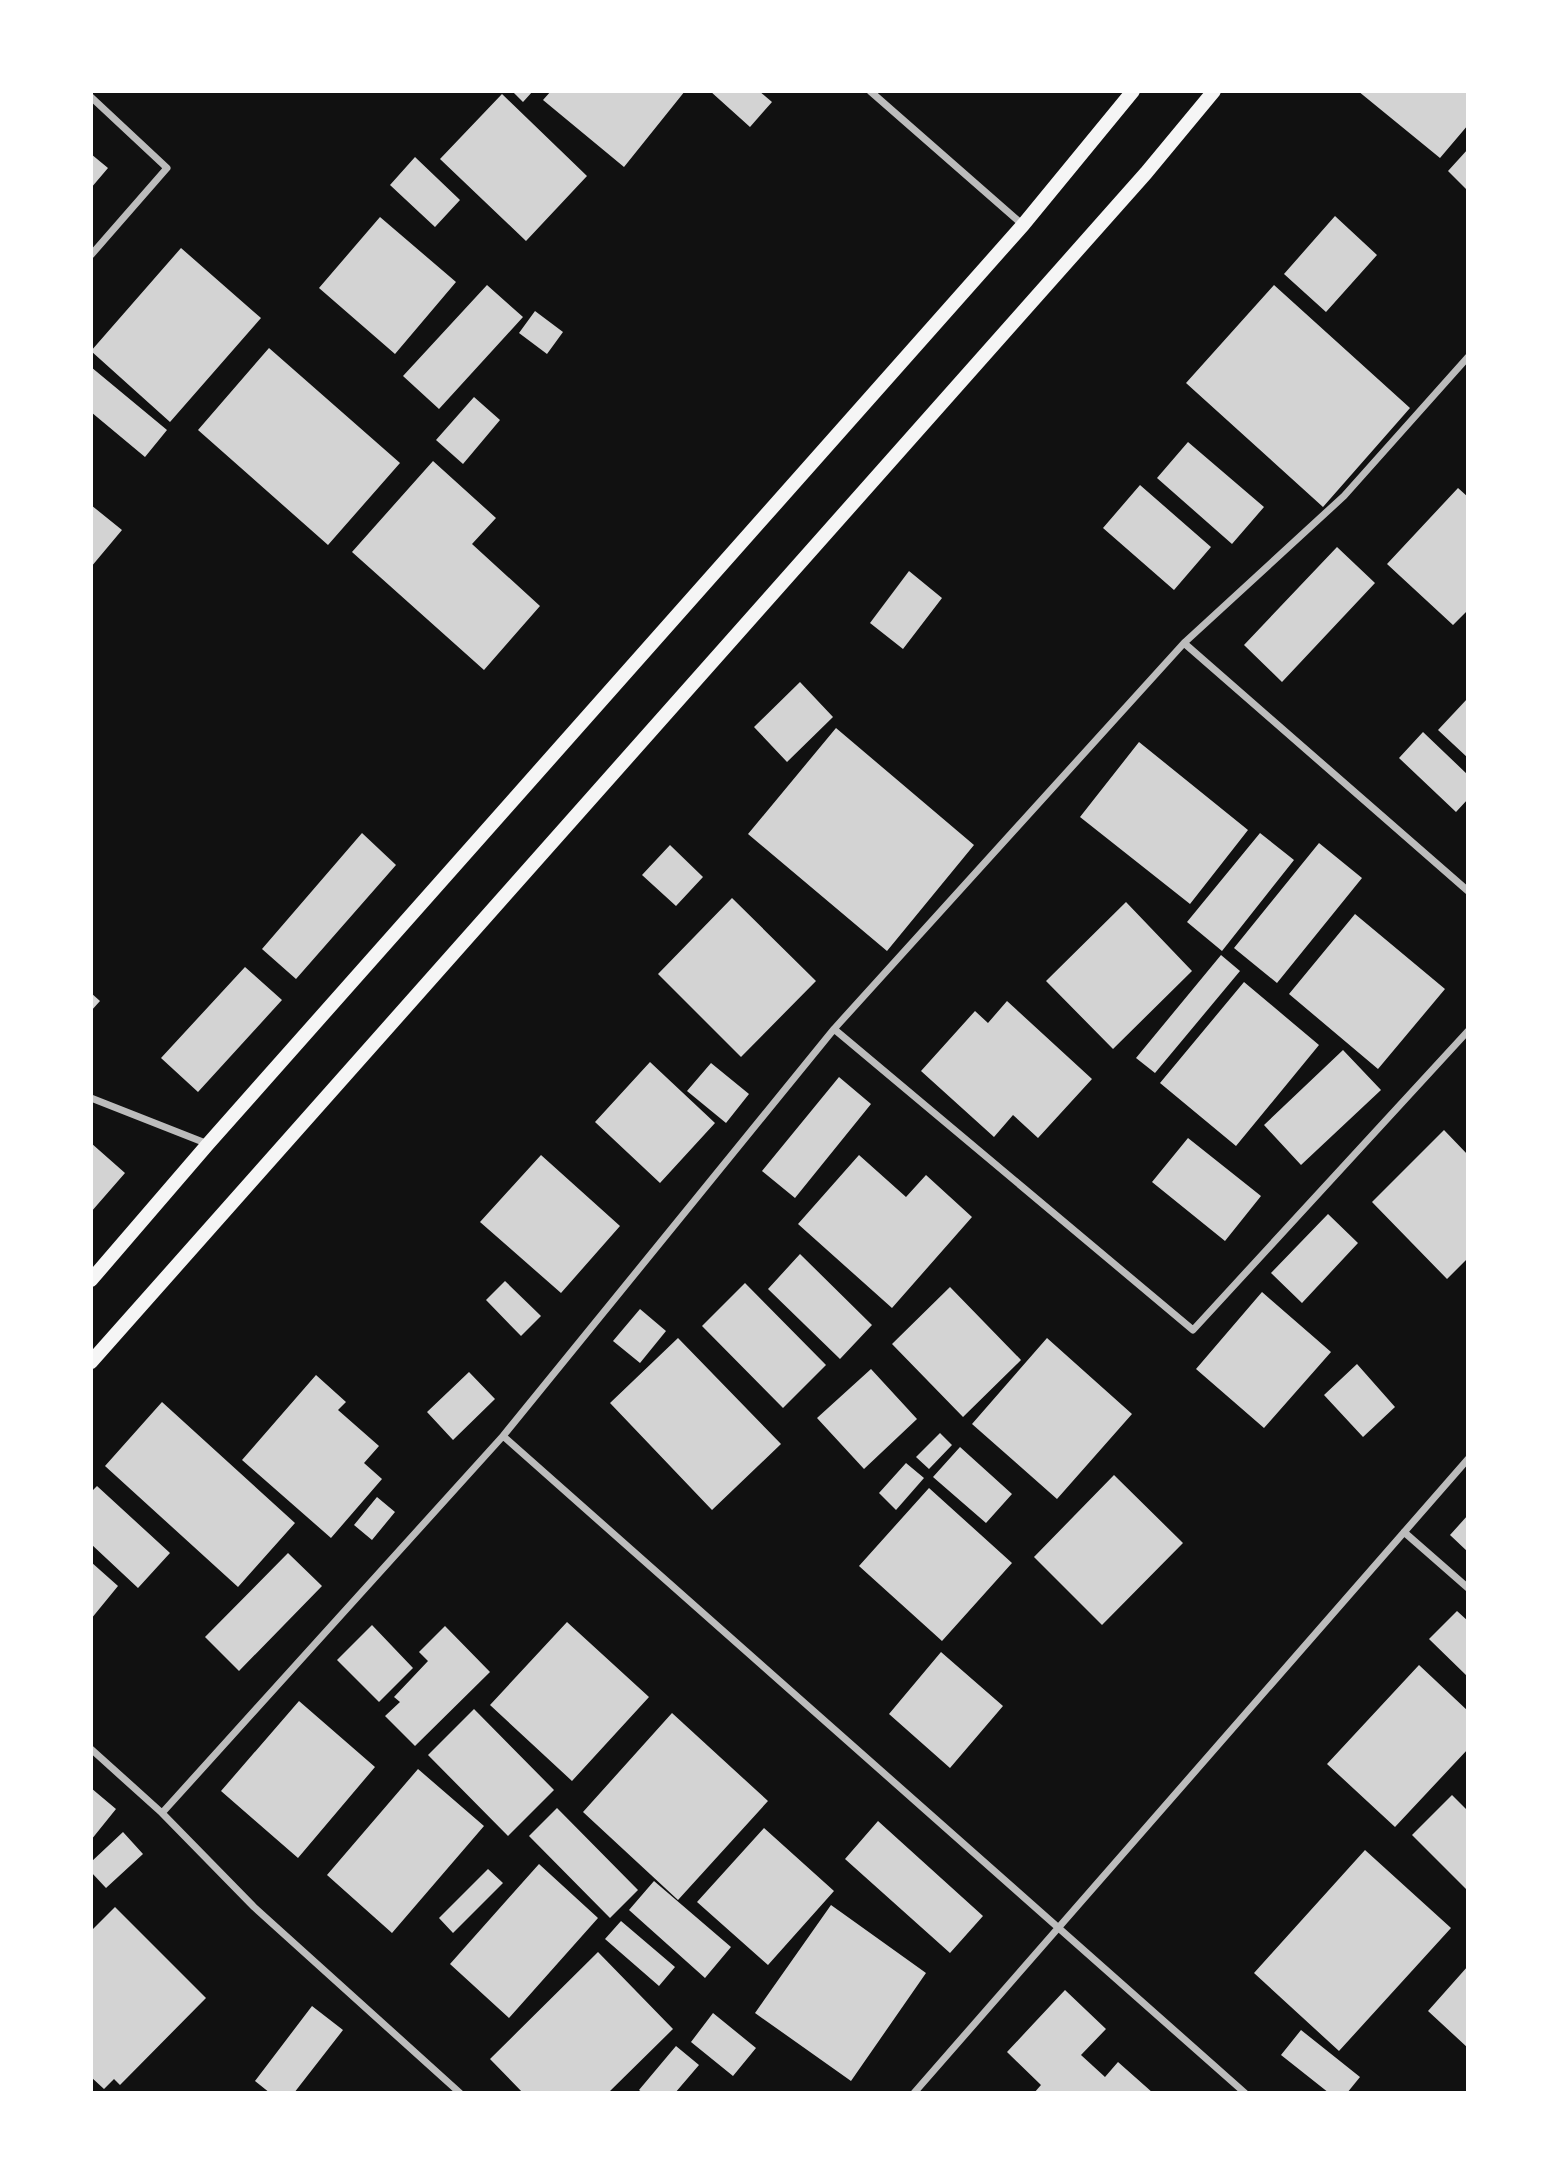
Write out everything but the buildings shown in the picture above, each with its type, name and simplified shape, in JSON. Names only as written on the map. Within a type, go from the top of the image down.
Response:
[{"type":"main road","points":[[91,1280],[208,1144],[1023,225],[1133,91]]},
{"type":"main road","points":[[91,1362],[1146,173],[1214,91]]},
{"type":"street","points":[[870,91],[1023,225]]},
{"type":"street","points":[[91,97],[167,168],[91,255]]},
{"type":"street","points":[[162,1813],[503,1436],[834,1029],[1184,643],[1344,496],[1468,357]]},
{"type":"street","points":[[1184,643],[1468,891]]},
{"type":"street","points":[[834,1029],[1193,1330],[1468,1031]]},
{"type":"street","points":[[91,1098],[208,1144]]},
{"type":"street","points":[[503,1436],[1245,2093]]},
{"type":"street","points":[[914,2093],[1468,1459]]},
{"type":"street","points":[[1404,1532],[1468,1588]]},
{"type":"street","points":[[91,1749],[162,1813],[254,1907],[460,2093]]}]
